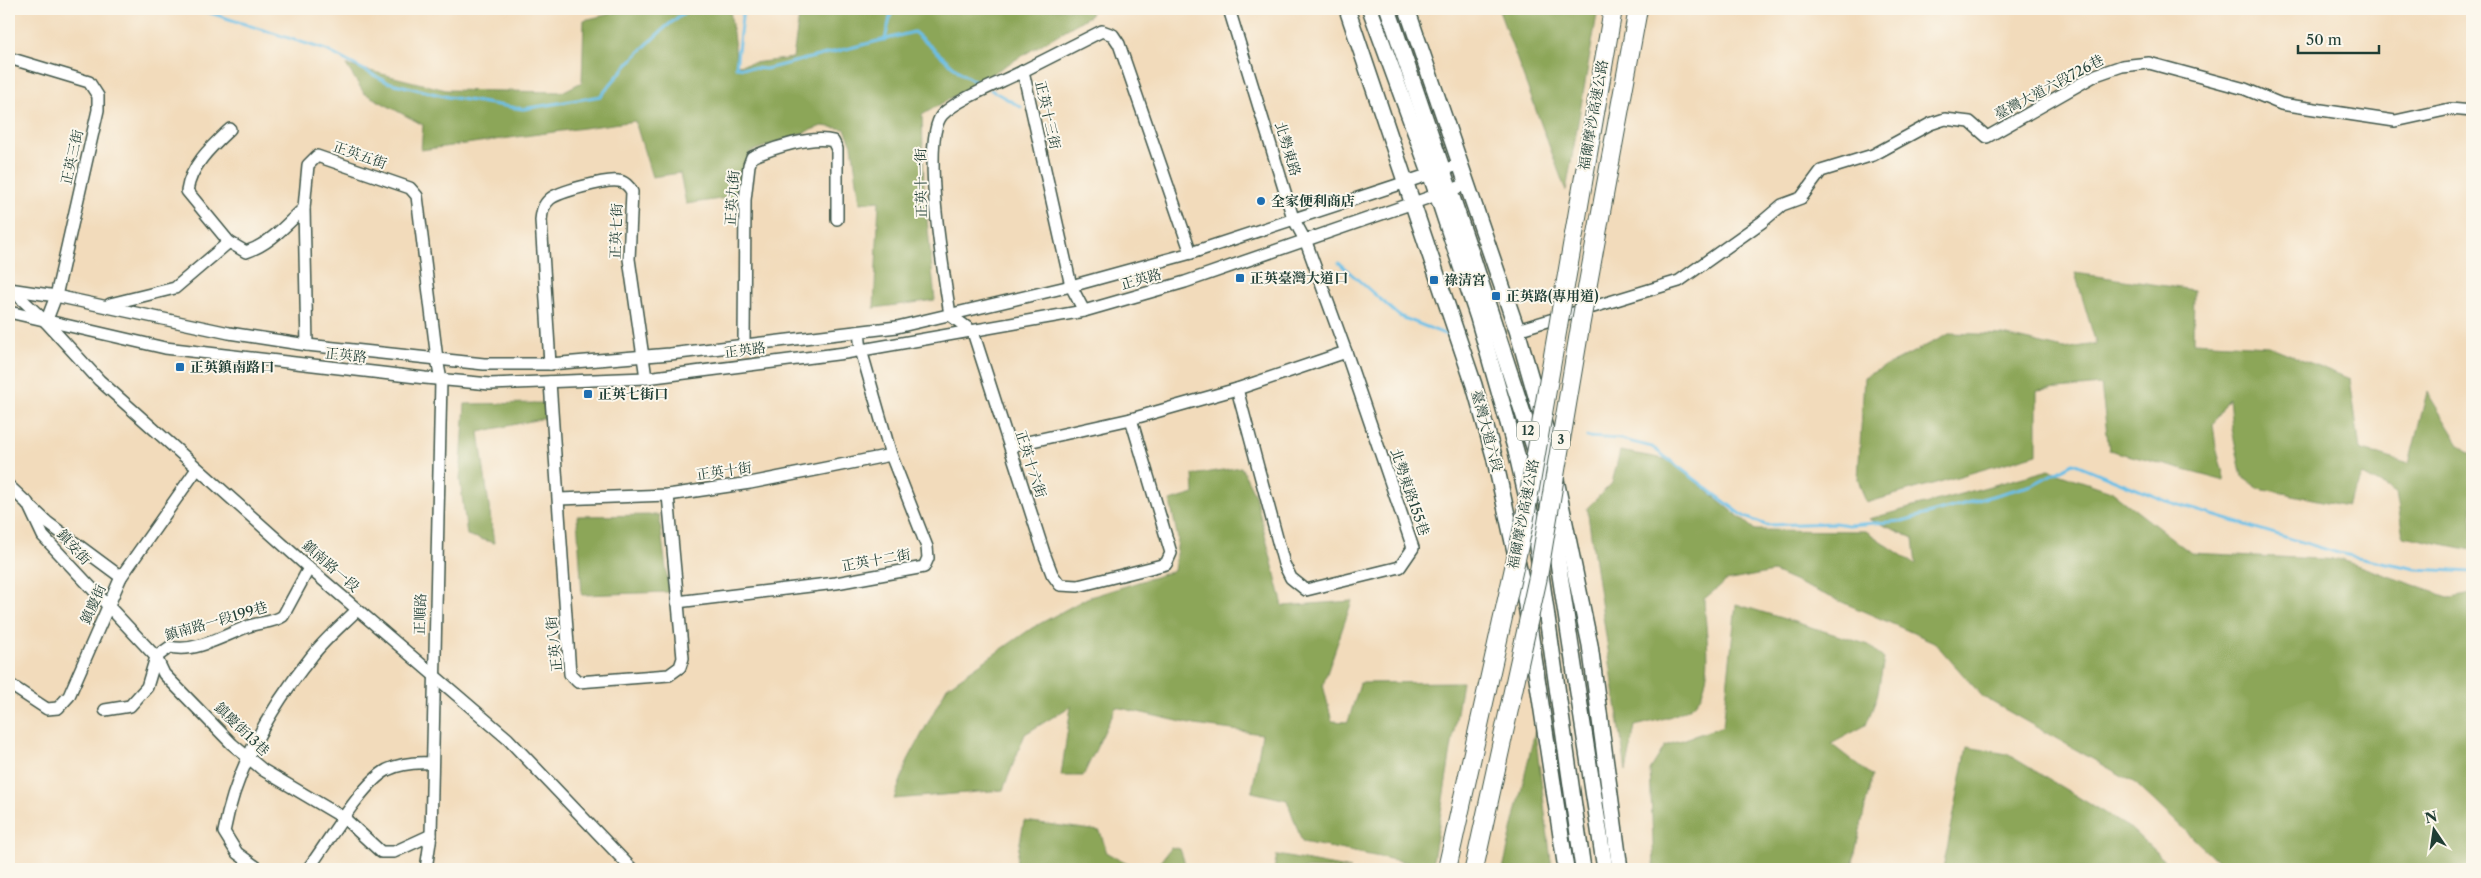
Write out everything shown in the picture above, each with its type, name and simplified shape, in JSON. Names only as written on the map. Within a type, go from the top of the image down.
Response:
[{"type":"highway","name":"福爾摩沙高速公路","points":[[1447,869],[1524,523],[1613,9]]},
{"type":"highway","name":"福爾摩沙高速公路","points":[[1474,869],[1538,577],[1582,317],[1638,9]]},
{"type":"main road","name":"臺灣大道六段","points":[[1347,9],[1474,385],[1494,456],[1524,592],[1566,869]]},
{"type":"main road","name":"臺灣大道六段","points":[[1370,9],[1436,172]]},
{"type":"main road","name":"臺灣大道六段","points":[[1388,9],[1436,172],[1534,447],[1553,529],[1605,869]]},
{"type":"main road","name":"12","points":[[1407,9],[1517,330],[1546,431],[1590,645],[1620,869]]},
{"type":"main road","name":"臺灣大道六段","points":[[1443,193],[1516,451],[1536,533],[1583,869]]},
{"type":"street","name":"北勢東路","points":[[1229,9],[1293,218],[1306,242],[1346,352]]},
{"type":"street","name":"正英十三街","points":[[1084,311],[1071,286],[1022,71],[1102,31],[1113,35],[1119,44],[1191,253]]},
{"type":"street","name":"正英三街","points":[[9,58],[89,82],[98,96],[98,110],[56,296],[46,322]]},
{"type":"street","name":"臺灣大道六段726巷","points":[[1517,330],[1679,281],[1762,222],[1782,205],[1801,198],[1821,171],[1873,155],[1930,124],[1945,118],[1970,122],[1987,138],[2096,75],[2122,66],[2150,63],[2246,89],[2280,104],[2395,121],[2450,109],[2472,111]]},
{"type":"street","name":"正英十一街","points":[[950,315],[934,207],[935,131],[942,116],[955,105],[1022,71]]},
{"type":"street","points":[[230,129],[211,147],[189,176],[187,191],[229,242],[246,252],[257,248],[277,235],[304,208]]},
{"type":"street","name":"正英九街","points":[[744,345],[745,200],[748,165],[752,157],[770,149],[823,138],[833,141],[837,149],[837,219]]},
{"type":"street","name":"正英五街","points":[[307,345],[304,208],[308,164],[317,156],[410,188],[417,196],[437,359]]},
{"type":"street","name":"正英路","points":[[9,288],[56,296],[229,333],[307,345],[484,364],[550,364],[859,332],[950,315],[1071,286],[1191,253],[1461,164]]},
{"type":"street","name":"正英七街","points":[[550,364],[541,220],[543,207],[552,197],[592,185],[618,180],[630,186],[632,192],[629,259],[646,378]]},
{"type":"street","name":"正英路","points":[[9,312],[165,348],[442,380],[490,384],[646,378],[861,350],[973,332],[1084,311],[1185,282],[1306,242],[1468,184]]},
{"type":"street","points":[[56,296],[114,305],[176,288],[229,242]]},
{"type":"street","name":"鎮南路一段","points":[[9,288],[46,322],[99,380],[197,469],[357,610],[508,739],[632,869]]},
{"type":"street","points":[[950,315],[973,332]]},
{"type":"street","name":"正英十二街","points":[[677,602],[836,583],[924,567],[928,558],[927,547],[892,455],[861,350],[859,332]]},
{"type":"street","name":"正英十六街","points":[[973,332],[1052,574],[1060,585],[1078,586],[1166,564],[1171,553],[1131,419]]},
{"type":"street","points":[[1010,446],[1131,419],[1236,389],[1346,352]]},
{"type":"street","name":"北勢東路155巷","points":[[1236,389],[1282,554],[1291,578],[1306,590],[1400,567],[1413,548],[1346,352]]},
{"type":"street","name":"正順路","points":[[426,869],[431,835],[442,380],[437,359]]},
{"type":"street","name":"正英八街","points":[[550,382],[570,674],[578,682],[669,675],[680,667],[683,658],[668,495]]},
{"type":"street","name":"正英十街","points":[[559,499],[668,495],[750,483],[892,455]]},
{"type":"street","name":"鎮慶街","points":[[9,684],[47,710],[58,708],[69,696],[121,577],[197,469]]},
{"type":"street","name":"鎮安街","points":[[9,486],[48,523],[121,577]]},
{"type":"street","name":"鎮安街","points":[[27,502],[43,536],[108,607]]},
{"type":"street","name":"鎮南路一段199巷","points":[[105,710],[130,706],[147,687],[156,657],[170,647],[181,650],[227,636],[250,626],[276,620],[283,616],[309,568]]},
{"type":"street","name":"鎮慶街13巷","points":[[108,607],[156,657],[164,674],[232,744],[263,770],[344,818],[381,852],[394,852],[431,835]]},
{"type":"street","points":[[259,869],[237,853],[224,832],[247,757],[285,693],[312,655],[357,610]]},
{"type":"street","points":[[308,869],[372,782],[386,771],[402,764],[432,763]]},
{"type":"green space","points":[[632,9],[730,9],[737,65],[793,58],[800,9],[1090,9],[1091,15],[922,115],[924,189],[935,300],[874,308],[879,201],[860,203],[852,145],[845,129],[822,126],[750,152],[734,197],[686,204],[680,173],[652,177],[635,121],[421,150],[423,125],[364,93],[346,65],[446,90],[562,92],[582,82],[584,20]]},
{"type":"green space","points":[[1498,9],[1598,9],[1566,191],[1499,11]]},
{"type":"green space","points":[[2075,273],[2194,290],[2193,342],[2269,346],[2350,379],[2360,449],[2409,464],[2427,392],[2459,444],[2472,456],[2472,550],[2403,536],[2396,493],[2363,475],[2347,506],[2258,488],[2242,477],[2232,429],[2229,398],[2213,424],[2216,447],[2225,481],[2109,450],[2101,385],[2037,391],[2037,454],[1866,503],[1858,479],[1864,377],[1951,333],[2003,335],[2064,349],[2096,344]]},
{"type":"green space","points":[[544,403],[545,418],[479,432],[494,543],[467,535],[460,480],[465,404]]},
{"type":"green space","points":[[1620,451],[1670,460],[1755,530],[1866,531],[1916,565],[1913,538],[1869,519],[2049,470],[2111,491],[2191,553],[2342,560],[2451,598],[2472,594],[2472,869],[2226,869],[2135,783],[1983,697],[1934,642],[1773,572],[1726,581],[1704,599],[1708,665],[1703,690],[1698,700],[1687,709],[1669,717],[1635,726],[1626,771],[1587,508],[1612,483]]},
{"type":"green space","points":[[1241,467],[1255,495],[1283,606],[1352,601],[1323,685],[1332,721],[1348,722],[1360,683],[1462,682],[1432,867],[1302,842],[1287,800],[1252,792],[1262,734],[1195,725],[1116,707],[1083,776],[1061,776],[1071,706],[1025,734],[1003,790],[894,799],[908,760],[947,687],[1032,628],[1087,598],[1174,571],[1178,539],[1170,501],[1194,494],[1193,475]]},
{"type":"green space","points":[[659,515],[669,592],[582,595],[577,516]]},
{"type":"green space","points":[[1736,604],[1869,645],[1884,659],[1877,697],[1866,725],[1831,744],[1872,776],[1853,862],[1862,869],[1654,869],[1650,770],[1665,746],[1723,726]]},
{"type":"green space","points":[[1535,731],[1552,869],[1503,869]]},
{"type":"green space","points":[[1967,747],[2007,754],[2131,829],[2174,869],[1943,869]]},
{"type":"green space","points":[[1024,821],[1100,831],[1107,853],[1137,869],[1015,869]]},
{"type":"green space","points":[[1171,847],[1180,849],[1187,869],[1159,869],[1160,862]]},
{"type":"green space","points":[[1277,855],[1351,869],[1274,869]]},
{"type":"waterway","points":[[198,9],[326,50],[387,82],[448,97],[523,109],[601,96],[642,49],[689,9]]},
{"type":"waterway","points":[[743,9],[736,67],[766,69],[914,32],[962,74],[983,86]]},
{"type":"waterway","points":[[885,40],[892,9]]},
{"type":"waterway","points":[[991,90],[1021,107]]},
{"type":"waterway","points":[[1339,263],[1399,316],[1447,335]]},
{"type":"waterway","points":[[1587,437],[1620,439],[1652,447],[1745,517],[1766,525],[1835,523],[1848,525],[1902,521],[2032,485],[2073,463],[2166,501],[2338,553],[2416,569],[2472,572]]},
{"type":"place","name":"全家便利商店","points":[[1261,201]]},
{"type":"place","name":"正英臺灣大道口","points":[[1240,278]]},
{"type":"place","name":"祿清宮","points":[[1434,280]]},
{"type":"place","name":"正英路(專用道)","points":[[1496,296]]},
{"type":"place","name":"正英鎮南路口","points":[[180,367]]},
{"type":"place","name":"正英七街口","points":[[588,394]]}]
